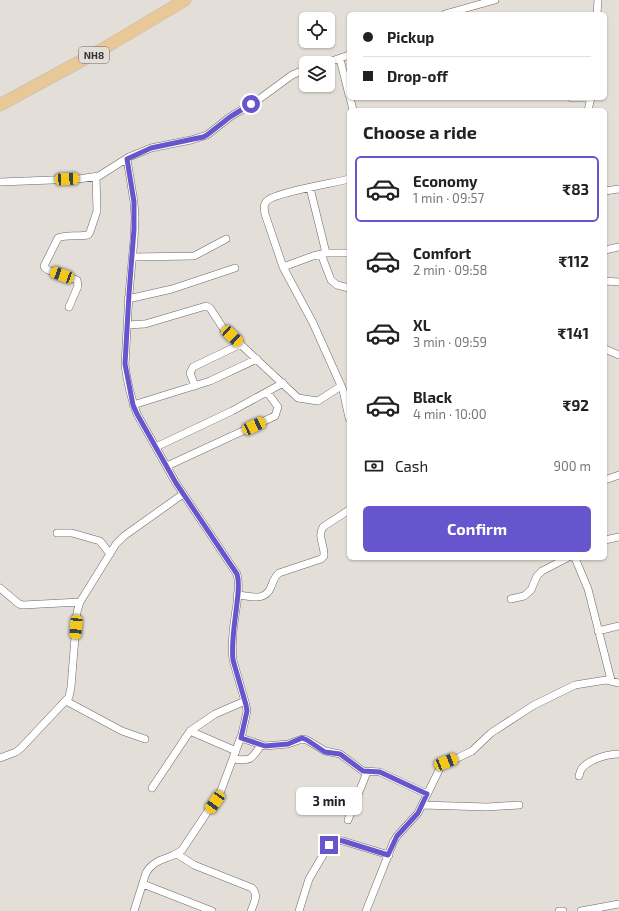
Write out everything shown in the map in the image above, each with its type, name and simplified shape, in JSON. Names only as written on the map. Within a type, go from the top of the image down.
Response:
[{"type":"highway","name":"NH8","points":[[0,105],[101,50],[185,0]]},
{"type":"street","points":[[452,12],[495,0]]},
{"type":"street","points":[[597,12],[598,0]]},
{"type":"street","points":[[335,60],[347,56]]},
{"type":"street","points":[[340,59],[347,89]]},
{"type":"street","points":[[0,182],[78,179],[96,176],[151,148],[207,135],[230,117],[258,100],[292,75],[299,72]]},
{"type":"street","points":[[127,159],[134,202],[134,240],[128,299],[125,364],[133,405],[183,494],[237,574],[239,580],[232,653],[247,711],[241,738],[218,798],[182,850],[177,854],[154,863],[149,867],[134,911]]},
{"type":"street","points":[[68,307],[78,286],[77,280],[48,270],[44,266],[58,238],[62,236],[83,236],[88,235],[90,232],[97,211],[96,176]]},
{"type":"street","points":[[347,179],[269,199],[264,207],[283,267],[313,323],[344,388],[347,406]]},
{"type":"street","points":[[310,188],[331,280],[337,285],[347,288]]},
{"type":"street","points":[[607,191],[619,189]]},
{"type":"street","points":[[132,257],[194,256],[226,240]]},
{"type":"street","points":[[607,250],[619,247]]},
{"type":"street","points":[[283,267],[313,256],[347,253]]},
{"type":"street","points":[[128,299],[172,289],[235,268]]},
{"type":"street","points":[[607,281],[619,282]]},
{"type":"street","points":[[127,325],[145,324],[206,306],[210,308],[220,324],[298,398],[315,401],[321,400],[344,388]]},
{"type":"street","points":[[195,386],[190,373],[193,367],[241,344]]},
{"type":"street","points":[[607,350],[619,355]]},
{"type":"street","points":[[133,405],[210,381],[257,359]]},
{"type":"street","points":[[156,447],[232,411],[282,383]]},
{"type":"street","points":[[166,466],[275,416],[278,407],[267,392]]},
{"type":"street","points":[[607,479],[619,474]]},
{"type":"street","points":[[0,758],[16,752],[21,748],[69,697],[77,612],[80,602],[118,541],[183,494]]},
{"type":"street","points":[[237,595],[266,596],[279,573],[321,559],[324,556],[320,536],[322,527],[347,511]]},
{"type":"street","points":[[57,533],[72,533],[100,541],[110,554]]},
{"type":"street","points":[[607,540],[619,537]]},
{"type":"street","points":[[511,599],[524,596],[530,590],[536,576],[542,571],[563,560]]},
{"type":"street","points":[[576,560],[588,588],[611,680]]},
{"type":"street","points":[[0,588],[19,604],[24,605],[80,602]]},
{"type":"street","points":[[598,630],[619,626]]},
{"type":"street","points":[[366,911],[397,836],[415,818],[441,766],[472,751],[491,733],[534,705],[575,685],[611,680],[619,683]]},
{"type":"street","points":[[66,701],[122,731],[145,739]]},
{"type":"street","points":[[152,788],[190,731],[215,714],[245,701]]},
{"type":"street","points":[[190,731],[236,751]]},
{"type":"street","points":[[241,738],[265,746],[288,744],[302,738],[325,752],[340,754],[363,771],[380,772],[427,794]]},
{"type":"street","points":[[233,759],[249,760],[253,758],[261,745]]},
{"type":"street","points":[[579,776],[581,770],[585,766],[606,755],[619,754]]},
{"type":"street","points":[[348,820],[367,772]]},
{"type":"street","points":[[422,805],[487,807],[519,805]]},
{"type":"street","points":[[299,911],[309,879],[332,842],[336,840],[343,841],[388,855]]},
{"type":"street","points":[[177,854],[189,863],[252,888],[256,894],[256,899],[251,911]]},
{"type":"street","points":[[143,884],[212,911]]},
{"type":"street","points":[[581,911],[619,904]]},
{"type":"route","points":[[251,104],[244,107],[203,137],[151,148],[127,159],[134,202],[134,240],[125,364],[133,405],[137,414],[176,483],[237,574],[239,580],[232,653],[247,711],[241,738],[265,746],[294,743],[302,738],[311,742],[325,752],[340,754],[363,771],[380,772],[427,794],[415,818],[397,836],[388,855],[343,841],[336,840],[329,845]]}]
